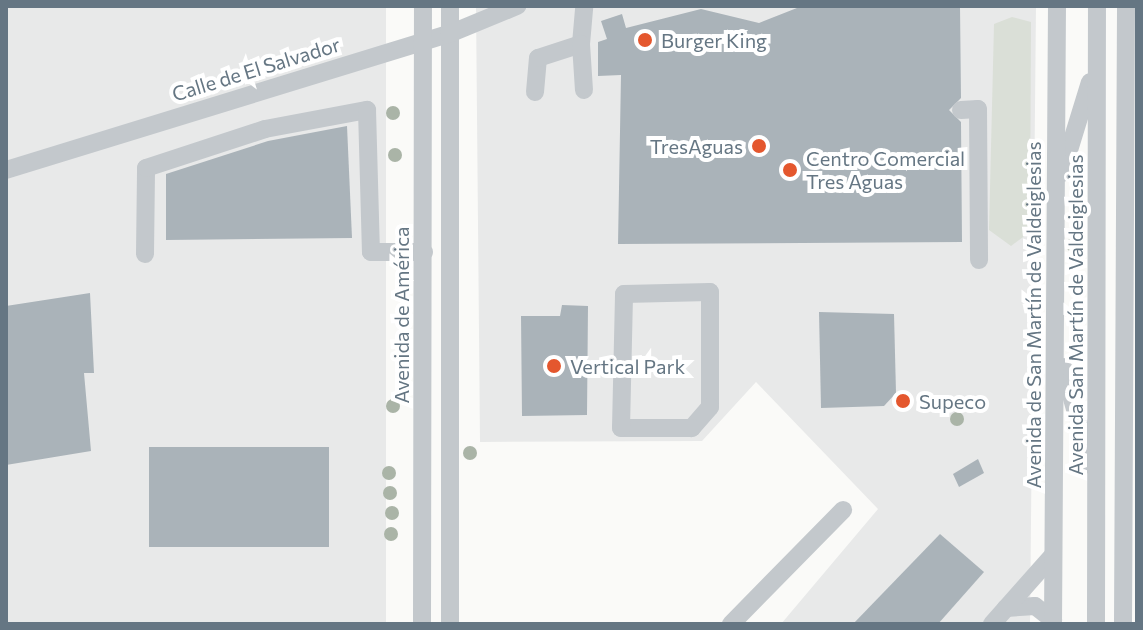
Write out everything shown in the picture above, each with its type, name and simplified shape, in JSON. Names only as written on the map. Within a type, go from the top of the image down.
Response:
[{"type":"street","name":"Avenida de América","points":[[422,624],[423,6]]},
{"type":"street","points":[[450,6],[450,624]]},
{"type":"street","name":"Calle de El Salvador","points":[[6,170],[449,34],[517,6]]},
{"type":"street","points":[[584,6],[581,44],[584,90]]},
{"type":"street","name":"Avenida de San Martín de Valdeiglesias","points":[[1053,622],[1057,6]]},
{"type":"street","name":"Avenida San Martín de Valdeiglesias","points":[[1096,624],[1097,6]]},
{"type":"street","points":[[1123,624],[1126,6]]},
{"type":"street","points":[[535,92],[538,58],[581,44]]},
{"type":"street","points":[[1056,193],[1096,64]]},
{"type":"street","points":[[961,110],[978,109],[979,260]]},
{"type":"street","points":[[145,254],[146,168],[265,129],[367,110],[371,252],[424,252]]},
{"type":"street","points":[[710,292],[710,407],[692,428],[621,428],[624,294],[710,292]]},
{"type":"street","points":[[1057,346],[1098,487]]},
{"type":"street","points":[[731,624],[843,510]]},
{"type":"street","points":[[992,624],[1053,555]]},
{"type":"street","points":[[1006,608],[1035,606],[1053,622]]},
{"type":"shaded area","points":[[6,6],[386,6],[386,624],[6,624]]},
{"type":"shaded area","name":"TresAguas","points":[[476,6],[1036,6],[1030,624],[781,624],[878,509],[756,382],[702,441],[480,442]]},
{"type":"shaded area","points":[[1012,17],[1031,22],[1030,232],[1011,246],[989,230],[994,24]]},
{"type":"building","name":"Centro Comercial Tres Aguas","points":[[802,6],[960,6],[961,98],[949,110],[961,122],[962,242],[618,244],[621,75],[598,76],[598,42],[607,39],[601,21],[622,14],[626,28],[701,9],[759,23]]},
{"type":"building","points":[[347,126],[352,238],[166,240],[166,174],[268,141]]},
{"type":"building","points":[[90,293],[94,373],[84,373],[91,451],[6,465],[6,306]]},
{"type":"building","name":"Vertical Park","points":[[562,305],[588,306],[587,415],[522,416],[521,316],[560,316]]},
{"type":"building","points":[[819,312],[894,314],[896,393],[884,406],[821,408]]},
{"type":"building","points":[[149,447],[329,447],[329,547],[149,547]]},
{"type":"building","points":[[978,459],[984,473],[959,487],[953,474]]},
{"type":"building","points":[[940,534],[984,572],[938,624],[853,624]]},
{"type":"place","name":"Burger King","points":[[645,40]]},
{"type":"place","name":"TresAguas","points":[[759,146]]},
{"type":"place","name":"Centro Comercial Tres Aguas","points":[[790,170]]},
{"type":"place","name":"Vertical Park","points":[[554,366]]},
{"type":"place","name":"Supeco","points":[[903,401]]}]
